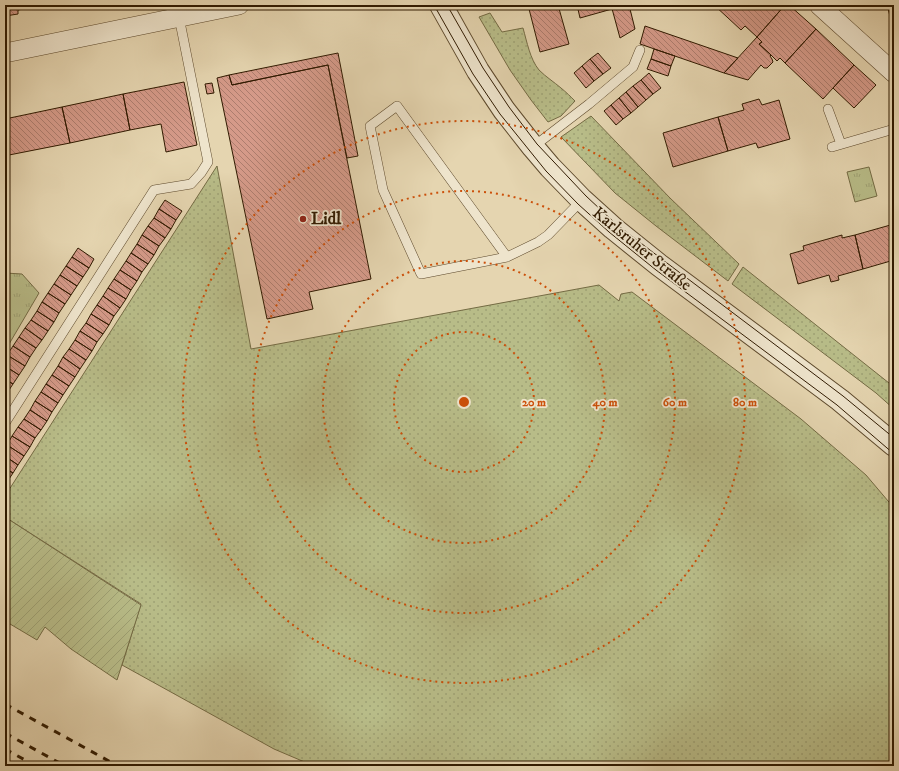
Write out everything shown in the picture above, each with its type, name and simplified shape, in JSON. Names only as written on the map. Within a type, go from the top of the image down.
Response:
[{"type":"street","points":[[5,53],[239,5]]},
{"type":"street","name":"Karlsruher Straße","points":[[441,5],[478,71],[504,110],[550,168],[582,200],[613,228],[659,265],[840,400],[894,446]]},
{"type":"street","points":[[819,5],[894,73]]},
{"type":"lane","points":[[5,424],[154,190],[192,184],[208,162],[179,17]]},
{"type":"lane","points":[[533,147],[589,104],[633,67],[640,50]]},
{"type":"lane","points":[[507,257],[397,106],[370,126],[383,190],[421,274],[507,257],[538,242],[548,235],[582,200]]},
{"type":"lane","points":[[828,109],[836,145],[894,129]]},
{"type":"green space","points":[[490,13],[502,32],[523,28],[527,45],[536,66],[544,75],[575,101],[561,116],[548,122],[510,70],[479,17]]},
{"type":"green space","points":[[591,116],[670,198],[739,264],[728,281],[615,193],[561,137]]},
{"type":"green space","points":[[217,166],[251,349],[599,285],[619,301],[621,294],[632,292],[801,419],[866,475],[894,508],[894,766],[314,766],[274,749],[122,665],[141,604],[5,517],[5,496]]},
{"type":"green space","points":[[869,167],[877,196],[855,202],[847,172]]},
{"type":"green space","points":[[743,267],[894,387],[894,409],[876,393],[732,284]]},
{"type":"green space","points":[[5,273],[22,274],[39,293],[5,351]]},
{"type":"green space","points":[[5,517],[141,605],[117,680],[71,649],[45,627],[37,640],[5,621]]},
{"type":"building","points":[[5,5],[28,5],[29,8],[18,10],[18,14],[5,16]]},
{"type":"building","points":[[28,5],[45,5],[29,8]]},
{"type":"building","points":[[528,5],[558,5],[569,44],[540,52]]},
{"type":"building","points":[[577,5],[611,5],[612,9],[580,18]]},
{"type":"building","points":[[611,5],[629,5],[635,29],[620,38]]},
{"type":"building","points":[[714,5],[785,5],[757,37],[745,26],[741,30]]},
{"type":"building","points":[[785,5],[789,5],[816,29],[785,63],[780,58],[777,61],[759,44],[762,42],[757,37]]},
{"type":"building","points":[[887,5],[894,5],[894,31]]},
{"type":"building","points":[[645,26],[738,58],[724,73],[640,44]]},
{"type":"building","points":[[816,29],[854,65],[823,99],[785,63]]},
{"type":"building","points":[[757,37],[762,42],[759,44],[771,55],[770,56],[773,62],[767,68],[764,68],[761,65],[748,80],[724,73]]},
{"type":"building","points":[[654,49],[675,56],[671,66],[651,59]]},
{"type":"building","points":[[338,53],[358,156],[347,158],[328,65],[232,85],[229,75]]},
{"type":"building","points":[[598,53],[611,68],[603,74],[590,59]]},
{"type":"building","points":[[590,59],[603,74],[594,81],[582,66]]},
{"type":"building","points":[[651,59],[671,66],[668,76],[647,69]]},
{"type":"building","name":"Lidl","points":[[328,65],[371,279],[309,292],[313,309],[267,319],[217,78],[229,75],[232,85]]},
{"type":"building","points":[[854,65],[876,85],[854,108],[833,88]]},
{"type":"building","points":[[582,66],[594,81],[586,88],[574,73]]},
{"type":"building","points":[[649,73],[661,88],[653,94],[641,80]]},
{"type":"building","points":[[641,80],[653,94],[646,100],[633,86]]},
{"type":"building","points":[[184,82],[197,145],[166,152],[161,124],[130,130],[123,94]]},
{"type":"building","points":[[212,83],[214,93],[207,94],[205,84]]},
{"type":"building","points":[[633,86],[646,100],[638,107],[626,92]]},
{"type":"building","points":[[626,92],[638,107],[631,113],[619,98]]},
{"type":"building","points":[[123,94],[130,130],[70,143],[62,107]]},
{"type":"building","points":[[619,98],[631,113],[623,119],[611,105]]},
{"type":"building","points":[[759,99],[762,105],[779,100],[790,139],[758,148],[756,143],[728,151],[718,117],[744,110],[742,104]]},
{"type":"building","points":[[611,105],[623,119],[616,125],[604,111]]},
{"type":"building","points":[[62,107],[70,143],[9,155],[5,136],[5,119]]},
{"type":"building","points":[[718,117],[728,151],[673,167],[663,133]]},
{"type":"building","points":[[5,136],[9,155],[5,156]]},
{"type":"building","points":[[165,200],[182,211],[176,220],[159,209]]},
{"type":"building","points":[[159,209],[176,220],[171,229],[154,218]]},
{"type":"building","points":[[154,218],[171,229],[165,238],[148,226]]},
{"type":"building","points":[[894,224],[894,260],[863,269],[855,235]]},
{"type":"building","points":[[148,226],[165,238],[159,246],[142,235]]},
{"type":"building","points":[[142,235],[159,246],[154,255],[137,244]]},
{"type":"building","points":[[842,235],[842,238],[855,235],[863,269],[838,276],[839,280],[831,282],[829,275],[798,284],[790,254],[804,250],[803,246]]},
{"type":"building","points":[[137,244],[154,255],[148,264],[131,253]]},
{"type":"building","points":[[78,248],[94,259],[89,268],[72,257]]},
{"type":"building","points":[[131,253],[148,264],[142,272],[126,261]]},
{"type":"building","points":[[72,257],[89,268],[83,277],[66,266]]},
{"type":"building","points":[[126,261],[142,272],[137,281],[120,270]]},
{"type":"building","points":[[66,266],[83,277],[77,286],[60,275]]},
{"type":"building","points":[[120,270],[137,281],[131,290],[114,279]]},
{"type":"building","points":[[60,275],[77,286],[71,295],[54,284]]},
{"type":"building","points":[[114,279],[131,290],[126,299],[108,288]]},
{"type":"building","points":[[54,284],[71,295],[65,304],[48,293]]},
{"type":"building","points":[[108,288],[126,299],[120,308],[103,296]]},
{"type":"building","points":[[48,293],[65,304],[59,313],[42,302]]},
{"type":"building","points":[[103,296],[120,308],[114,316],[97,305]]},
{"type":"building","points":[[42,302],[59,313],[54,322],[37,311]]},
{"type":"building","points":[[97,305],[114,316],[109,325],[91,314]]},
{"type":"building","points":[[37,311],[54,322],[48,331],[31,320]]},
{"type":"building","points":[[91,314],[109,325],[103,334],[86,323]]},
{"type":"building","points":[[31,320],[48,331],[42,340],[25,328]]},
{"type":"building","points":[[86,323],[103,334],[97,342],[80,331]]},
{"type":"building","points":[[25,328],[42,340],[36,348],[19,337]]},
{"type":"building","points":[[80,331],[97,342],[92,351],[75,340]]},
{"type":"building","points":[[19,337],[36,348],[30,357],[13,346]]},
{"type":"building","points":[[75,340],[92,351],[86,360],[69,349]]},
{"type":"building","points":[[13,346],[30,357],[25,366],[7,355]]},
{"type":"building","points":[[69,349],[86,360],[80,369],[63,357]]},
{"type":"building","points":[[7,355],[25,366],[19,375],[5,366],[5,359]]},
{"type":"building","points":[[63,357],[80,369],[75,377],[58,366]]},
{"type":"building","points":[[5,366],[19,375],[13,384],[5,379]]},
{"type":"building","points":[[58,366],[75,377],[69,386],[52,375]]},
{"type":"building","points":[[52,375],[69,386],[63,395],[46,384]]},
{"type":"building","points":[[5,379],[13,384],[7,393],[5,392]]},
{"type":"building","points":[[46,384],[63,395],[58,403],[41,392]]},
{"type":"building","points":[[41,392],[58,403],[52,412],[35,401]]},
{"type":"building","points":[[35,401],[52,412],[47,421],[30,410]]},
{"type":"building","points":[[30,410],[47,421],[41,430],[24,419]]},
{"type":"building","points":[[24,419],[41,430],[35,438],[18,427]]},
{"type":"building","points":[[18,427],[35,438],[30,447],[12,436]]},
{"type":"building","points":[[12,436],[30,447],[24,456],[7,445]]},
{"type":"building","points":[[7,445],[24,456],[18,465],[5,456],[5,448]]},
{"type":"building","points":[[5,456],[18,465],[13,473],[5,468]]},
{"type":"building","points":[[5,468],[13,473],[7,482],[5,481]]},
{"type":"tram line","points":[[434,5],[473,74],[500,114],[546,171],[578,204],[609,232],[656,270],[837,405],[894,454]]},
{"type":"tram line","points":[[447,5],[483,68],[509,107],[537,144],[586,196],[616,224],[843,396],[894,438]]},
{"type":"railway","points":[[5,704],[118,766]]},
{"type":"railway","points":[[5,733],[65,766]]},
{"type":"railway","points":[[5,749],[36,766]]},
{"type":"place","name":"Lidl","points":[[303,219]]}]
